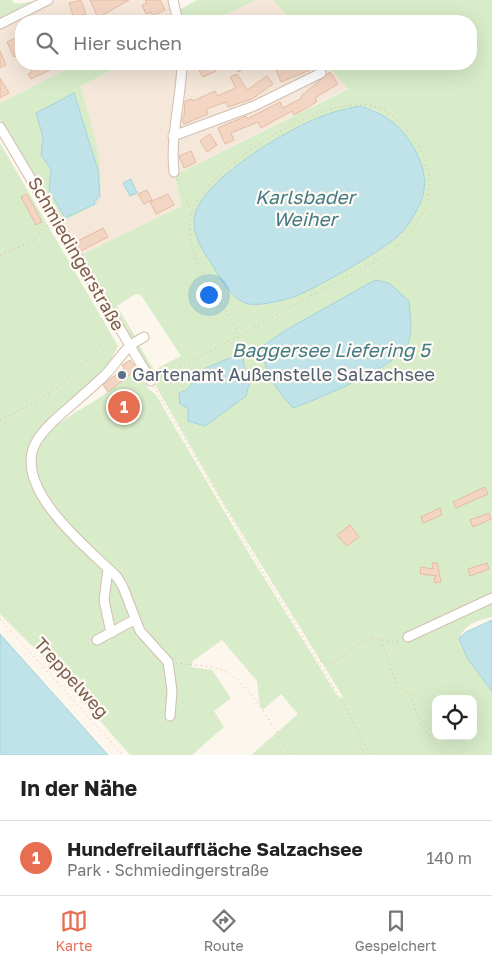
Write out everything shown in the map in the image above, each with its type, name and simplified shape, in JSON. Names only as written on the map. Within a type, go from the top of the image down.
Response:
[{"type":"street","points":[[18,15],[48,0]]},
{"type":"street","points":[[173,0],[177,15]]},
{"type":"street","points":[[0,24],[15,16]]},
{"type":"street","points":[[174,172],[172,136],[181,86],[182,70]]},
{"type":"street","points":[[172,136],[254,106],[321,72]]},
{"type":"street","name":"Schmiedingerstraße","points":[[0,126],[151,381]]},
{"type":"street","points":[[144,337],[129,345],[107,373],[50,426],[36,444],[32,456],[33,472],[43,500],[123,587],[134,620],[140,631],[168,662],[172,691],[170,716]]},
{"type":"street","points":[[108,569],[104,600],[111,633]]},
{"type":"street","points":[[404,639],[492,598]]},
{"type":"street","points":[[97,640],[134,620]]},
{"type":"path","points":[[239,335],[195,256],[190,223],[192,212],[205,189],[237,160],[288,127],[333,108],[360,105],[386,110],[411,135],[425,156],[429,175],[428,198],[423,211],[401,242],[369,266],[192,362],[151,381],[252,556],[343,702],[370,755]]},
{"type":"path","points":[[174,172],[192,212]]},
{"type":"path","points":[[0,215],[0,220]]},
{"type":"path","points":[[0,255],[31,242],[55,218]]},
{"type":"path","points":[[0,420],[25,409],[65,383],[89,361],[117,325]]},
{"type":"path","name":"Treppelweg","points":[[0,619],[123,755]]},
{"type":"path","points":[[318,661],[331,664],[365,641],[373,639],[394,642],[404,639]]},
{"type":"path","points":[[381,640],[398,688],[410,694],[420,722],[443,755]]},
{"type":"path","points":[[168,662],[213,668],[226,672],[241,682],[290,755]]},
{"type":"path","points":[[360,755],[365,747]]},
{"type":"shaded area","points":[[43,0],[170,0],[173,14],[15,15],[15,70],[65,70],[0,103],[0,21]]},
{"type":"shaded area","points":[[256,0],[273,0],[286,15],[225,15]]},
{"type":"shaded area","points":[[112,70],[332,70],[348,88],[175,175],[181,206],[79,256],[60,223],[97,204],[98,153],[81,86]]},
{"type":"green space","points":[[0,0],[24,3],[43,0],[0,21]]},
{"type":"green space","points":[[197,0],[256,0],[225,15],[170,15]]},
{"type":"green space","points":[[273,0],[492,0],[492,596],[425,631],[492,603],[492,617],[472,623],[459,638],[467,658],[492,691],[492,755],[251,755],[298,714],[281,694],[263,710],[260,707],[257,681],[222,640],[193,661],[191,667],[212,670],[231,698],[214,711],[224,727],[192,755],[130,755],[53,667],[0,614],[0,143],[118,346],[106,370],[34,442],[31,449],[29,471],[39,500],[45,497],[35,464],[38,445],[61,422],[109,391],[137,369],[148,388],[156,395],[251,557],[339,698],[343,697],[223,503],[134,348],[139,345],[154,370],[181,356],[141,295],[136,294],[117,306],[136,338],[130,342],[79,256],[181,206],[175,175],[348,89],[332,70],[477,70],[477,15],[286,15]],"holes":[[[360,106],[377,111],[423,197],[400,235],[291,298],[249,304],[231,169],[292,130],[325,116]],[[317,314],[395,357],[318,399],[264,345],[286,330]],[[242,353],[244,366],[251,378],[222,413],[205,426],[179,393],[187,390]]]},
{"type":"green space","points":[[65,70],[112,70],[81,86],[99,161],[101,176],[97,204],[60,223],[0,120],[0,103]],"holes":[[[74,93],[98,170],[94,204],[65,218],[49,190],[51,169],[41,155],[43,137]]]},
{"type":"water","points":[[74,93],[98,170],[100,197],[94,201],[95,204],[65,218],[49,190],[51,169],[41,155],[43,137],[36,113]]},
{"type":"water","name":"Karlsbader Weiher","points":[[360,106],[386,117],[406,135],[416,152],[425,184],[422,200],[414,216],[393,240],[381,249],[313,288],[299,295],[269,303],[249,304],[243,302],[231,293],[200,244],[194,228],[198,208],[208,192],[223,177],[261,148],[319,118]]},
{"type":"water","points":[[131,179],[137,193],[130,196],[123,183]]},
{"type":"water","name":"Baggersee Liefering 5","points":[[375,280],[389,283],[409,301],[411,328],[408,344],[390,362],[374,371],[320,398],[293,408],[271,380],[265,363],[264,345],[286,330]]},
{"type":"water","points":[[242,353],[244,366],[251,378],[246,396],[205,426],[188,421],[188,408],[180,404],[179,393],[187,390],[201,370]]},
{"type":"water","points":[[492,620],[492,691],[467,658],[459,638],[466,632]]},
{"type":"water","points":[[0,634],[108,755],[0,755]]},
{"type":"building","points":[[81,0],[86,14],[73,15],[69,3]]},
{"type":"building","points":[[90,0],[129,0],[103,15],[97,15]]},
{"type":"building","points":[[145,0],[160,0],[165,10],[155,15],[151,12],[146,14],[142,5],[147,3]]},
{"type":"building","points":[[15,38],[14,57],[7,42]]},
{"type":"building","points":[[0,51],[6,65],[0,68]]},
{"type":"building","points":[[31,70],[50,70],[31,79],[28,74],[32,72]]},
{"type":"building","points":[[216,70],[216,71],[203,77],[199,71]]},
{"type":"building","points":[[276,70],[310,70],[281,82]]},
{"type":"building","points":[[330,72],[338,84],[315,98],[317,101],[309,107],[294,115],[292,111],[261,128],[258,122],[231,133],[234,140],[225,144],[218,128],[246,116],[247,119],[280,102],[283,108],[302,98],[301,96]]},
{"type":"building","points":[[237,74],[247,90],[267,76],[273,84],[252,99],[228,107],[226,102],[206,109],[208,114],[184,124],[182,120],[185,101],[192,99],[193,101],[215,91],[217,96],[236,88],[230,77]]},
{"type":"building","points":[[0,78],[9,93],[0,98]]},
{"type":"building","points":[[210,134],[217,145],[207,152],[200,141]]},
{"type":"building","points":[[191,151],[196,162],[184,168],[179,156]]},
{"type":"building","points":[[147,190],[152,200],[144,204],[138,194]]},
{"type":"building","points":[[27,194],[42,222],[36,225],[21,197]]},
{"type":"building","points":[[168,194],[174,205],[156,214],[150,202]]},
{"type":"building","points":[[103,228],[108,237],[81,251],[76,242]]},
{"type":"building","name":"Gartenamt Außenstelle Salzachsee","points":[[130,360],[137,369],[108,392],[103,385],[124,368],[122,365]]},
{"type":"building","points":[[485,487],[488,494],[456,508],[453,502]]},
{"type":"building","points":[[440,508],[442,515],[423,523],[421,517]]},
{"type":"building","points":[[489,513],[491,519],[473,527],[470,520]]},
{"type":"building","points":[[350,525],[359,537],[347,546],[337,535]]},
{"type":"building","points":[[432,563],[437,563],[441,582],[435,583],[434,578],[437,576],[420,574],[421,567],[433,569]]},
{"type":"building","points":[[487,563],[489,569],[470,576],[468,569]]},
{"type":"place","name":"Gartenamt Außenstelle Salzachsee","points":[[122,375]]},
{"type":"place","name":"Hundefreilauffläche Salzachsee","points":[[124,407]]}]
